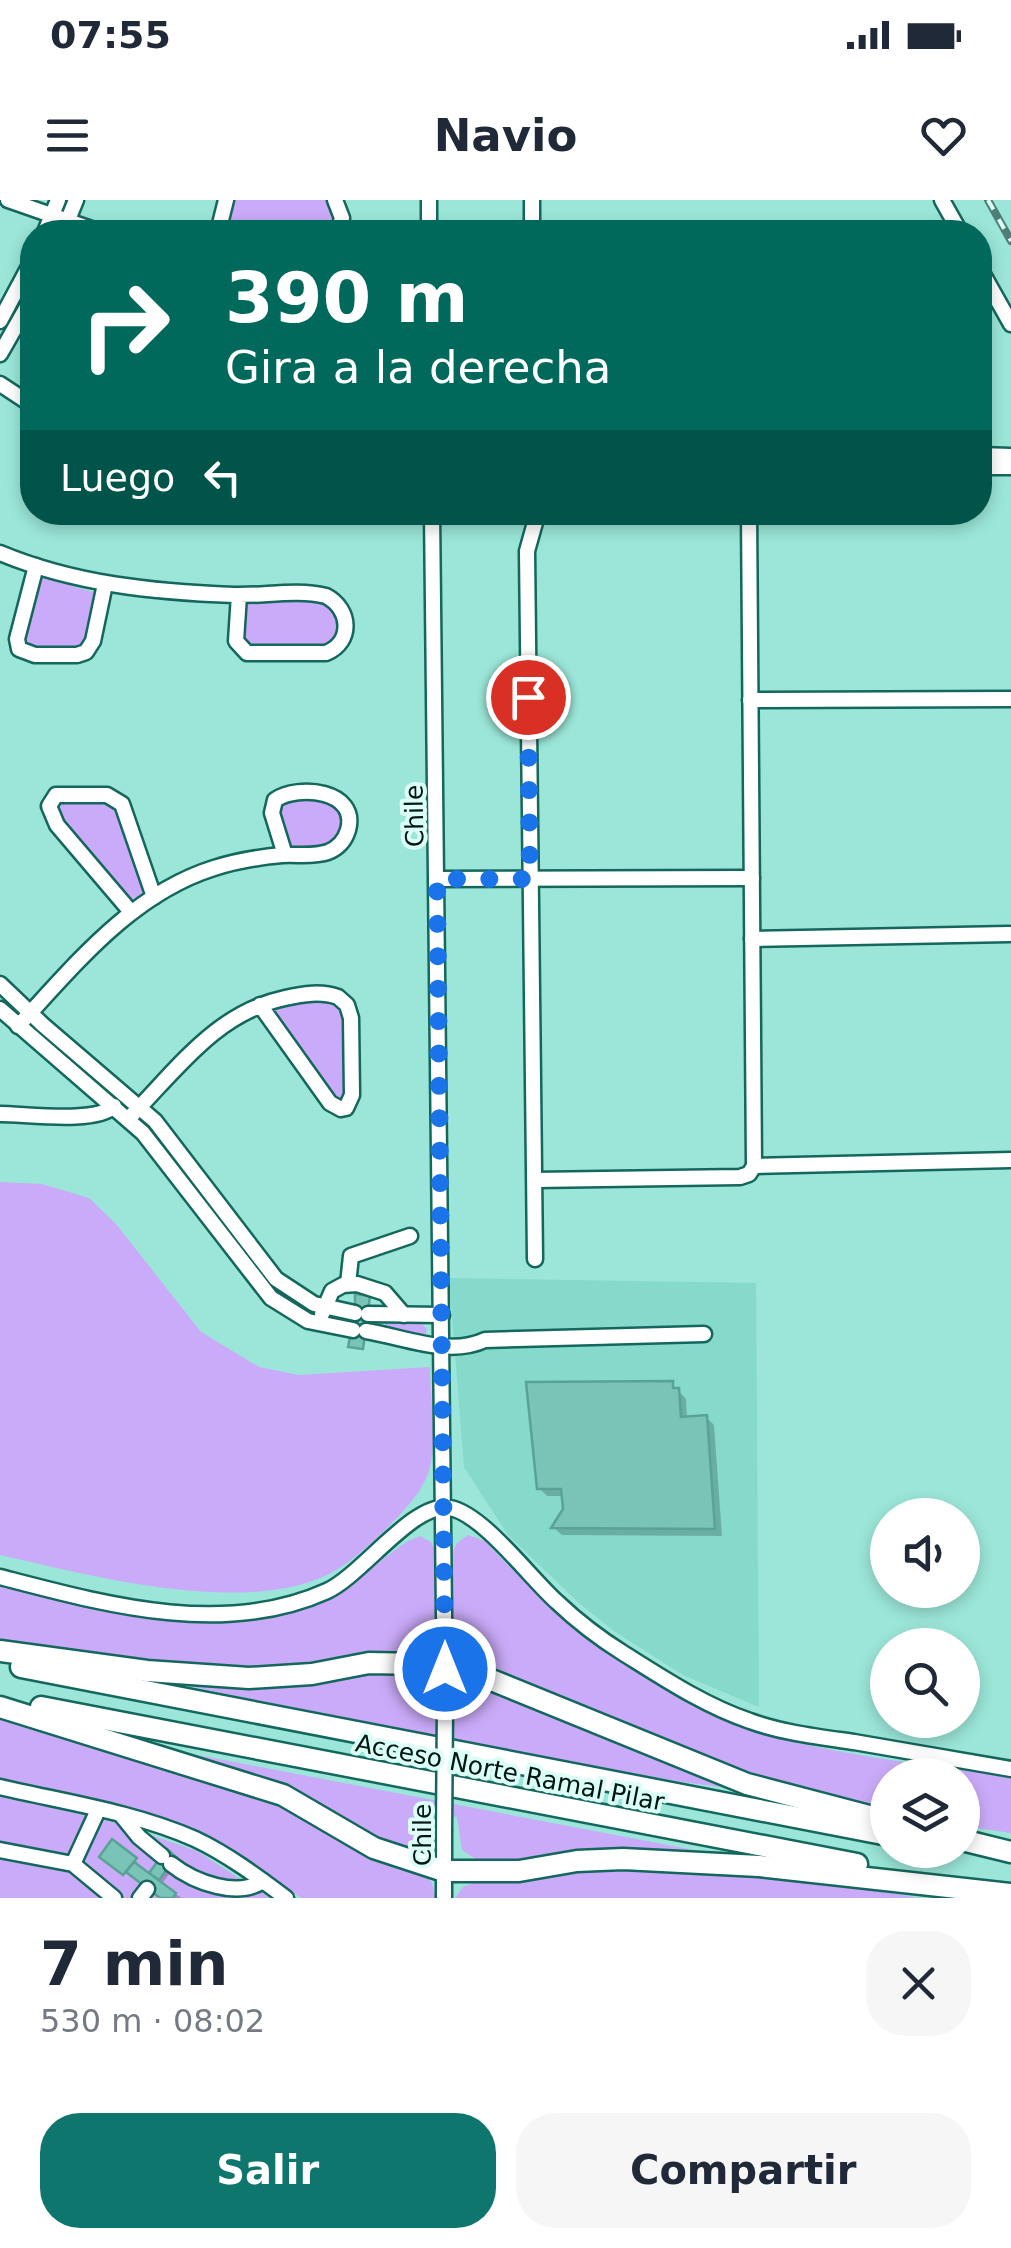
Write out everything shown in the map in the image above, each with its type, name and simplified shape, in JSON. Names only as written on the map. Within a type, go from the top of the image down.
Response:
[{"type":"highway","points":[[0,1651],[147,1671],[249,1678],[297,1676],[380,1662],[420,1664],[484,1678],[747,1784],[870,1816]]},
{"type":"highway","name":"Acceso Norte Ramal Pilar","points":[[0,1662],[302,1724],[870,1832]]},
{"type":"highway","name":"Acceso Norte Ramal Pilar","points":[[0,1698],[1011,1892]]},
{"type":"highway","points":[[0,1707],[283,1795],[374,1848],[444,1871],[519,1871],[577,1861],[623,1859],[759,1866],[1011,1892]]},
{"type":"highway","points":[[980,1845],[1011,1854]]},
{"type":"highway","points":[[980,1850],[1011,1854]]},
{"type":"street","points":[[8,200],[57,220]]},
{"type":"street","points":[[50,220],[58,200]]},
{"type":"street","points":[[0,321],[20,284]]},
{"type":"street","points":[[992,290],[1011,324]]},
{"type":"street","points":[[0,354],[20,319]]},
{"type":"street","name":"Chile","points":[[432,525],[444,1507],[444,1898]]},
{"type":"street","points":[[534,525],[526,551],[535,1259]]},
{"type":"street","points":[[534,1180],[740,1177],[749,1174],[754,1166],[749,525]]},
{"type":"street","points":[[0,554],[105,584],[239,595],[326,596],[346,616],[342,639],[326,654],[247,653],[236,642],[239,595]]},
{"type":"street","points":[[36,566],[18,639],[20,649],[28,654],[86,652],[105,584]]},
{"type":"street","points":[[750,700],[1011,699]]},
{"type":"street","points":[[18,1026],[100,939],[154,897],[213,868],[286,855],[325,853],[342,842],[349,821],[340,801],[320,792],[291,792],[275,800],[272,813],[286,855]]},
{"type":"street","points":[[131,912],[58,825],[49,806],[56,795],[106,795],[122,804],[154,897]]},
{"type":"street","points":[[437,879],[752,878]]},
{"type":"street","points":[[752,938],[1010,934]]},
{"type":"street","points":[[0,984],[140,1107],[176,1144],[276,1279],[295,1295],[325,1308],[367,1314],[442,1314]]},
{"type":"street","points":[[128,1119],[210,1033],[260,1005],[314,993],[332,994],[344,1000],[351,1018],[352,1095],[346,1108],[335,1108],[330,1103],[260,1005]]},
{"type":"street","points":[[0,1009],[128,1119],[162,1155],[264,1291],[310,1323],[442,1348],[471,1347],[486,1340],[704,1334]]},
{"type":"street","points":[[0,1114],[92,1116],[114,1106]]},
{"type":"street","points":[[754,1166],[1011,1160]]},
{"type":"street","points":[[348,1284],[348,1261],[356,1252],[410,1236]]},
{"type":"street","points":[[310,1323],[325,1308],[332,1291],[348,1284],[385,1293],[404,1315]]},
{"type":"street","points":[[365,1331],[367,1314]]},
{"type":"street","points":[[0,1578],[98,1602],[179,1613],[274,1607],[317,1595],[345,1581],[416,1518],[444,1507],[481,1525],[558,1604],[598,1636],[723,1710],[796,1733],[1011,1769]]},
{"type":"street","points":[[0,1787],[122,1816],[196,1840],[286,1898]]},
{"type":"street","points":[[73,1864],[98,1810]]},
{"type":"street","points":[[122,1816],[139,1837],[203,1887],[246,1894],[262,1880]]},
{"type":"street","points":[[0,1850],[73,1864],[114,1898]]},
{"type":"shaded area","points":[[233,200],[330,200],[337,215],[336,220],[228,220]]},
{"type":"shaded area","points":[[41,577],[96,593],[87,643],[82,650],[32,652],[22,645]]},
{"type":"shaded area","points":[[316,599],[334,605],[342,630],[331,647],[255,650],[243,644],[242,615],[250,600]]},
{"type":"shaded area","points":[[58,799],[115,803],[143,885],[141,896],[127,900],[55,816],[54,803]]},
{"type":"shaded area","points":[[325,799],[342,812],[343,832],[329,847],[292,849],[278,815],[281,801]]},
{"type":"shaded area","points":[[321,998],[337,1001],[346,1017],[347,1095],[339,1102],[333,1100],[273,1014],[277,1005]]},
{"type":"shaded area","points":[[145,1125],[165,1142],[271,1282],[311,1315],[272,1293]]},
{"type":"shaded area","points":[[0,1182],[42,1184],[89,1198],[116,1224],[201,1332],[259,1367],[299,1375],[430,1367],[432,1456],[427,1476],[412,1501],[346,1564],[318,1579],[283,1589],[202,1592],[159,1587],[0,1555]]},
{"type":"shaded area","points":[[449,1278],[756,1283],[759,1707],[683,1675],[614,1631],[508,1535],[464,1467]]},
{"type":"shaded area","points":[[419,1321],[427,1329],[425,1335],[385,1327],[385,1323]]},
{"type":"shaded area","points":[[468,1535],[485,1541],[531,1588],[605,1647],[738,1726],[787,1740],[884,1758],[870,1758],[870,1808],[744,1774],[545,1695],[499,1669],[460,1655],[453,1643],[453,1551]]},
{"type":"shaded area","points":[[420,1536],[431,1542],[436,1552],[436,1632],[434,1640],[421,1651],[259,1670],[85,1657],[0,1639],[0,1583],[217,1619],[348,1585]]},
{"type":"shaded area","points":[[391,1669],[431,1679],[434,1715],[457,1718],[459,1700],[476,1684],[744,1790],[457,1741],[149,1678]]},
{"type":"shaded area","points":[[0,1716],[283,1799],[365,1852],[425,1875],[436,1898],[301,1898],[211,1839],[182,1826],[0,1781]]},
{"type":"shaded area","points":[[178,1754],[741,1859],[499,1863],[477,1860],[462,1850],[457,1817],[434,1813],[428,1839],[418,1850],[397,1848]]},
{"type":"shaded area","points":[[980,1772],[1011,1777],[1011,1833],[980,1828]]},
{"type":"shaded area","points":[[0,1795],[119,1824],[197,1851],[270,1898],[0,1898]]},
{"type":"shaded area","points":[[611,1866],[790,1876],[920,1898],[455,1898],[463,1887],[476,1882],[513,1881]]},
{"type":"building","points":[[355,1294],[370,1296],[363,1349],[348,1347]]},
{"type":"building","points":[[673,1381],[673,1388],[679,1388],[681,1417],[707,1415],[715,1529],[551,1528],[563,1509],[561,1489],[537,1489],[526,1382]]},
{"type":"building","points":[[112,1839],[137,1858],[123,1875],[99,1857]]},
{"type":"building","points":[[167,1849],[176,1857],[159,1880],[149,1873]]},
{"type":"building","points":[[134,1862],[176,1893],[173,1898],[160,1898],[126,1872]]},
{"type":"railway","points":[[988,200],[1011,241]]},
{"type":"route","points":[[445,1669],[437,879],[530,879],[528,697]]}]
